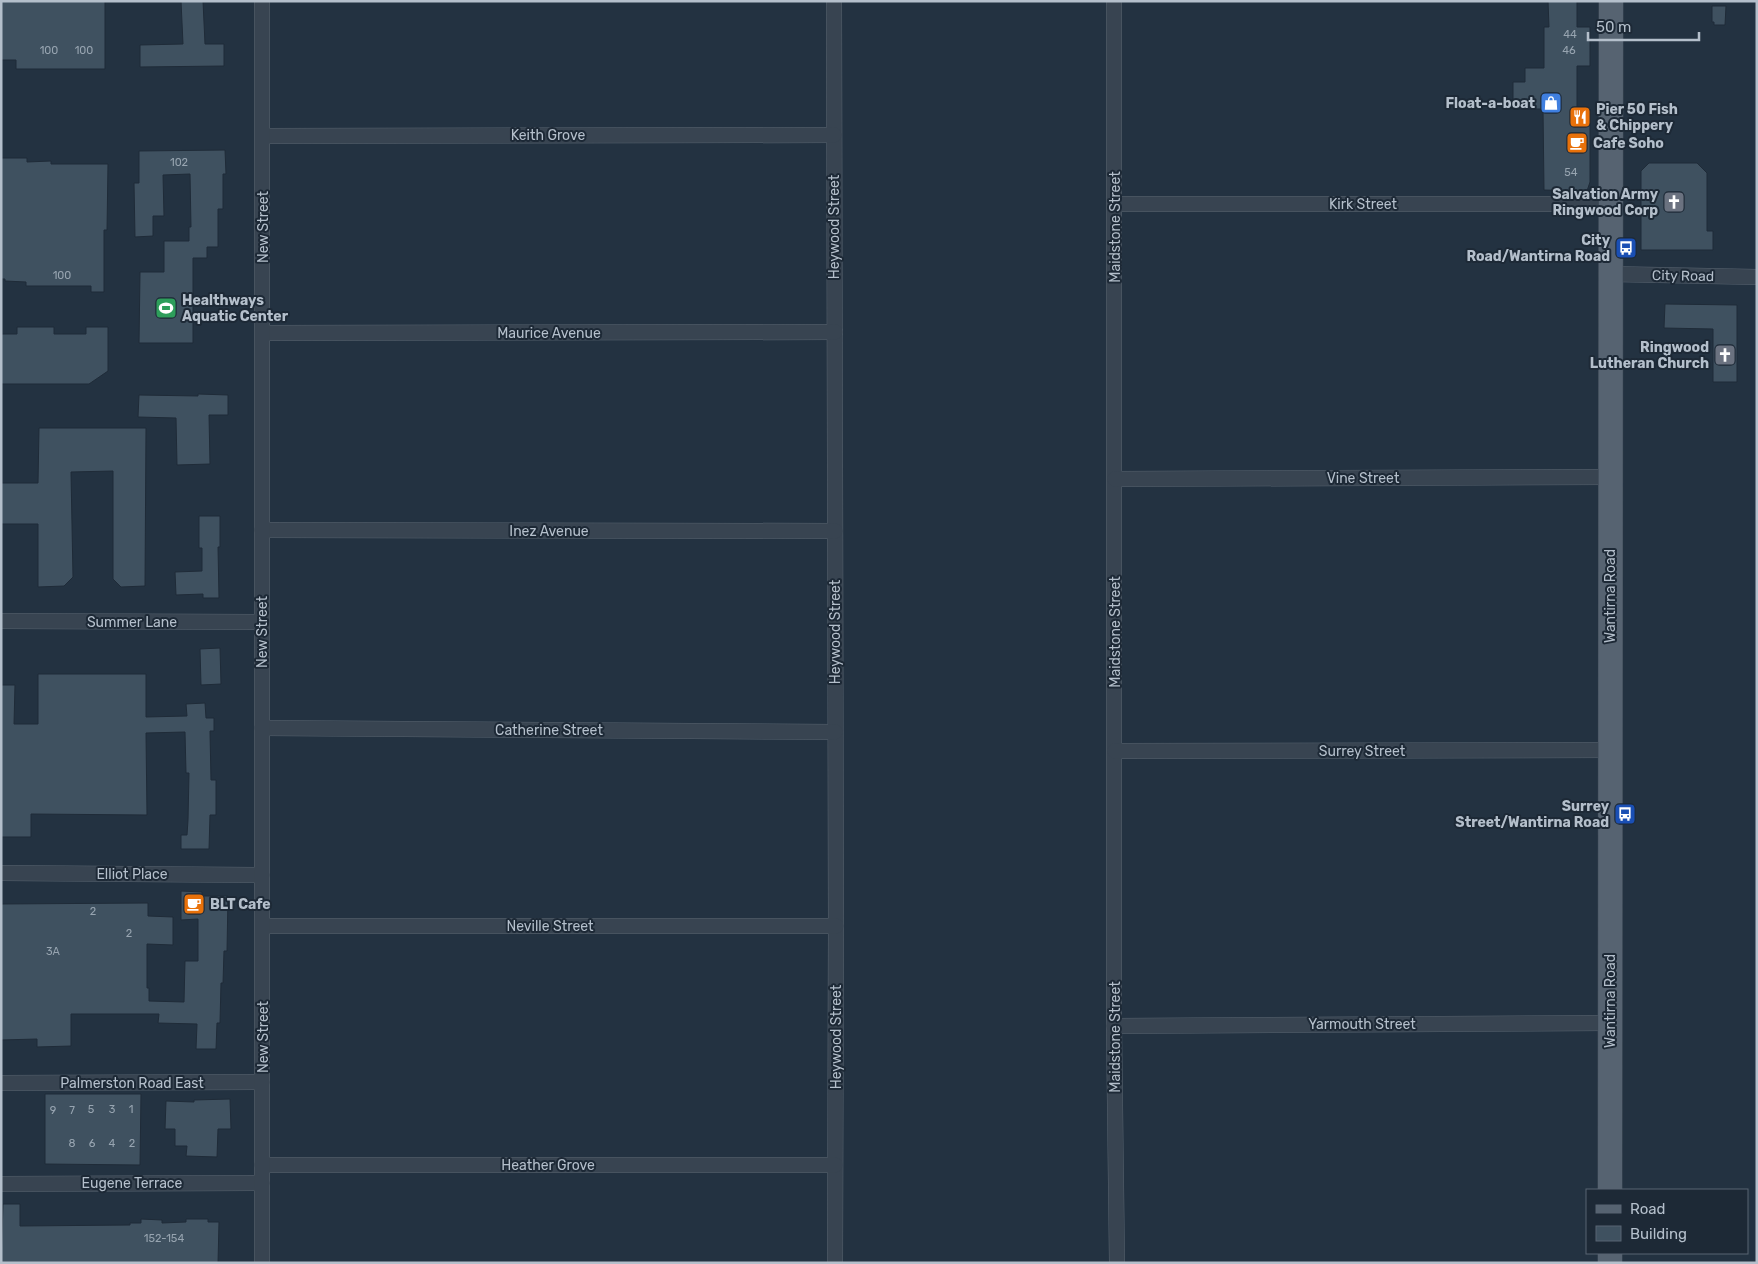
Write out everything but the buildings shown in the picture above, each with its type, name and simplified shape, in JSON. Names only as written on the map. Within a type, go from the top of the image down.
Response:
[{"type":"main road","name":"Wantirna Road","points":[[1610,1189],[1611,1]]},
{"type":"street","name":"New Street","points":[[262,1],[262,1263]]},
{"type":"street","name":"Heywood Street","points":[[834,1],[836,1263]]},
{"type":"street","name":"Maidstone Street","points":[[1114,1],[1114,1026],[1117,1263]]},
{"type":"street","name":"Keith Grove","points":[[263,136],[834,135]]},
{"type":"street","name":"Kirk Street","points":[[1115,204],[1611,204]]},
{"type":"street","name":"City Road","points":[[1610,274],[1757,277]]},
{"type":"street","name":"Maurice Avenue","points":[[263,333],[835,332]]},
{"type":"street","name":"Vine Street","points":[[1115,479],[1611,477]]},
{"type":"street","name":"Inez Avenue","points":[[262,530],[835,531]]},
{"type":"street","name":"Summer Lane","points":[[1,621],[262,622]]},
{"type":"street","name":"Catherine Street","points":[[262,728],[835,732]]},
{"type":"street","name":"Surrey Street","points":[[1115,751],[1610,750]]},
{"type":"street","name":"Elliot Place","points":[[1,873],[262,875]]},
{"type":"street","name":"Neville Street","points":[[263,926],[836,926]]},
{"type":"street","name":"Yarmouth Street","points":[[1114,1026],[1610,1023]]},
{"type":"street","name":"Palmerston Road East","points":[[1,1083],[262,1082]]},
{"type":"street","name":"Heather Grove","points":[[262,1165],[835,1165]]},
{"type":"street","name":"Eugene Terrace","points":[[1,1184],[262,1183]]},
{"type":"place","name":"Float-a-boat","points":[[1551,103]]},
{"type":"place","name":"Pier 50 Fish & Chippery","points":[[1580,117]]},
{"type":"place","name":"Cafe Soho","points":[[1577,143]]},
{"type":"place","name":"Salvation Army Ringwood Corp","points":[[1674,202]]},
{"type":"place","name":"City Road/Wantirna Road","points":[[1626,248]]},
{"type":"place","name":"Healthways Aquatic Center","points":[[166,308]]},
{"type":"place","name":"Ringwood Lutheran Church","points":[[1725,355]]},
{"type":"place","name":"Surrey Street/Wantirna Road","points":[[1625,814]]},
{"type":"place","name":"BLT Cafe","points":[[194,904]]}]
